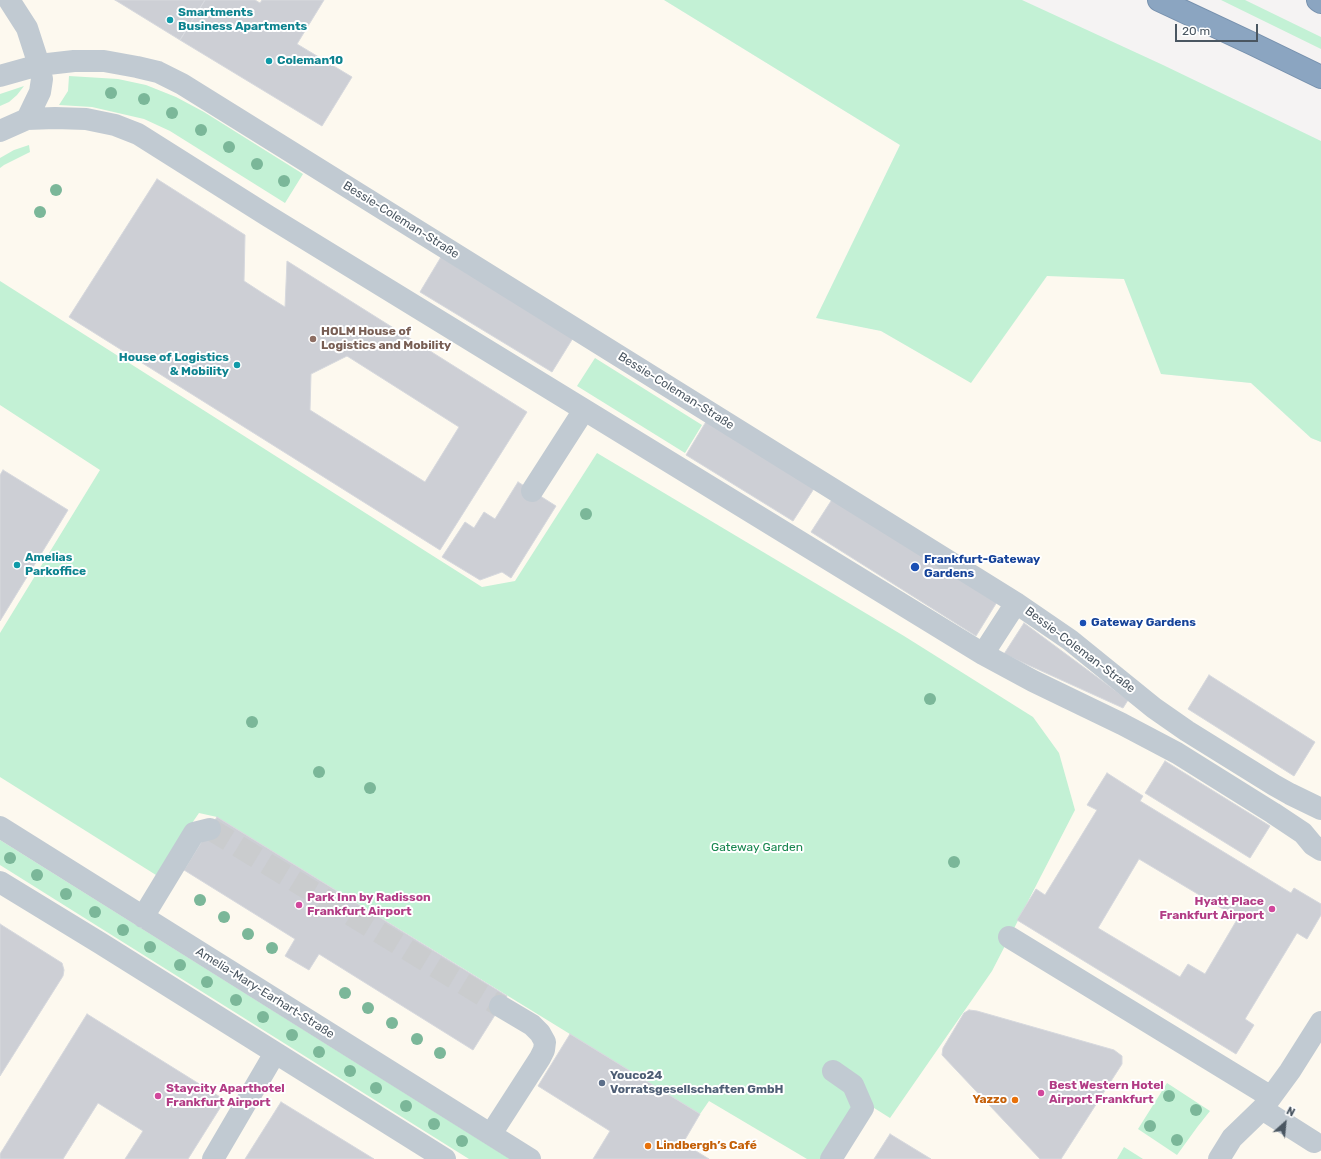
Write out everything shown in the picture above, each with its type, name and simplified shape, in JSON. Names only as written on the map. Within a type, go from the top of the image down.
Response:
[{"type":"highway","points":[[1159,0],[1321,77]]},
{"type":"street","points":[[9,0],[27,28],[42,79],[40,92],[27,119]]},
{"type":"street","name":"Bessie-Coleman-Straße","points":[[0,76],[39,65],[74,61],[104,62],[158,72],[182,84],[1016,603],[1070,640],[1154,708],[1187,731],[1274,785],[1321,809]]},
{"type":"street","points":[[0,131],[27,119],[55,118],[86,119],[115,125],[138,134],[268,216],[983,654],[1033,681],[1122,724],[1177,753],[1273,812],[1303,833],[1313,845],[1321,850]]},
{"type":"street","points":[[532,491],[584,410]]},
{"type":"street","points":[[983,654],[1016,603]]},
{"type":"street","name":"Amelia-Mary-Earhart-Straße","points":[[0,827],[530,1159]]},
{"type":"street","points":[[143,917],[194,833],[210,829]]},
{"type":"street","points":[[0,882],[445,1159]]},
{"type":"street","points":[[1009,937],[1267,1103],[1314,1144]]},
{"type":"street","points":[[491,1134],[540,1058],[544,1050],[545,1042],[540,1033],[532,1025],[500,1006]]},
{"type":"street","points":[[1219,1159],[1232,1138],[1267,1103],[1290,1071],[1321,1022]]},
{"type":"street","points":[[213,1159],[275,1053]]},
{"type":"street","points":[[831,1159],[863,1108],[852,1085],[833,1071]]},
{"type":"shaded area","name":"Gateway Gardens","points":[[0,0],[664,0],[900,145],[816,318],[881,331],[971,382],[1047,275],[1124,279],[1161,374],[1251,383],[1311,438],[1321,442],[1321,1159],[0,1159]]},
{"type":"green space","points":[[664,0],[1022,0],[1163,65],[1321,141],[1321,442],[1311,438],[1251,383],[1161,374],[1124,279],[1047,276],[971,383],[881,331],[816,318],[900,145]]},
{"type":"green space","points":[[1221,0],[1245,0],[1321,37],[1321,49]]},
{"type":"green space","points":[[69,76],[118,79],[146,85],[176,97],[204,112],[303,174],[285,203],[170,131],[144,119],[92,107],[59,105],[68,91]]},
{"type":"green space","points":[[24,86],[9,102],[0,106],[0,94]]},
{"type":"green space","points":[[29,145],[30,152],[0,168],[0,158],[14,150]]},
{"type":"green space","name":"Gateway Garden","points":[[0,281],[482,587],[515,581],[597,453],[904,636],[1033,717],[1059,753],[1075,810],[992,971],[890,1118],[863,1101],[821,1159],[807,1159],[709,1101],[700,1114],[217,817],[199,813],[156,875],[0,777],[0,633],[100,470],[0,405]]},
{"type":"green space","points":[[595,358],[702,425],[685,453],[577,386]]},
{"type":"green space","points":[[0,840],[510,1159],[469,1159],[0,865]]},
{"type":"green space","points":[[1167,1083],[1210,1111],[1177,1155],[1138,1129]]},
{"type":"green space","points":[[1124,1147],[1143,1159],[1117,1159]]},
{"type":"building","name":"Smartments Business Apartments","points":[[115,0],[205,0],[180,40]]},
{"type":"building","name":"Coleman10","points":[[205,0],[255,0],[260,3],[262,0],[324,0],[297,44],[352,77],[322,126],[180,40]]},
{"type":"building","name":"House of Logistics & Mobility","points":[[157,179],[245,235],[244,281],[264,294],[285,307],[287,261],[527,412],[440,550],[69,317]],"holes":[[[347,356],[459,427],[425,482],[310,410],[311,374]]]},
{"type":"building","points":[[441,257],[573,338],[552,372],[420,292]]},
{"type":"building","points":[[707,420],[815,487],[793,521],[686,455]]},
{"type":"building","name":"Amelias Parkoffice","points":[[3,470],[68,510],[0,621],[0,475]]},
{"type":"building","points":[[518,482],[556,506],[511,578],[502,572],[480,580],[442,557],[465,522],[474,528],[484,512],[495,519]]},
{"type":"building","points":[[833,498],[997,602],[976,636],[811,532]]},
{"type":"building","points":[[1024,623],[1128,700],[1123,708],[1004,654]]},
{"type":"building","points":[[1209,675],[1315,742],[1294,776],[1188,709]]},
{"type":"building","points":[[1165,761],[1270,826],[1250,858],[1145,793]]},
{"type":"building","name":"Hyatt Place Frankfurt Airport","points":[[1107,773],[1143,796],[1140,801],[1291,893],[1294,888],[1321,904],[1321,915],[1307,939],[1297,933],[1245,1019],[1254,1025],[1236,1054],[1017,920],[1036,889],[1045,895],[1097,810],[1087,805]],"holes":[[[1139,859],[1238,918],[1205,974],[1188,964],[1180,977],[1098,928]]]},
{"type":"building","name":"Park Inn by Radisson Frankfurt Airport","points":[[217,817],[507,996],[473,1050],[319,954],[309,970],[285,956],[295,939],[184,870]]},
{"type":"building","points":[[0,924],[62,963],[64,970],[63,976],[0,1076]]},
{"type":"building","name":"Best Western Hotel Airport Frankfurt","points":[[969,1010],[1114,1050],[1122,1056],[1122,1064],[1061,1159],[1040,1159],[942,1055],[943,1048],[964,1013]]},
{"type":"building","points":[[87,1014],[225,1100],[188,1159],[125,1159],[143,1131],[98,1103],[63,1159],[0,1159],[0,1154]]},
{"type":"building","points":[[570,1034],[700,1114],[683,1143],[709,1159],[593,1159],[610,1131],[538,1086]]},
{"type":"building","points":[[281,1102],[286,1105],[374,1159],[245,1159]]},
{"type":"building","points":[[890,1134],[931,1159],[874,1159]]},
{"type":"tunnel","points":[[210,829],[500,1006]]},
{"type":"place","name":"Smartments Business Apartments","points":[[170,20]]},
{"type":"place","name":"Coleman10","points":[[269,61]]},
{"type":"place","name":"HOLM House of Logistics and Mobility","points":[[313,339]]},
{"type":"place","name":"House of Logistics & Mobility","points":[[237,365]]},
{"type":"place","name":"Amelias Parkoffice","points":[[17,565]]},
{"type":"place","name":"Frankfurt-Gateway Gardens","points":[[915,567]]},
{"type":"place","name":"Gateway Gardens","points":[[1083,623]]},
{"type":"place","name":"Park Inn by Radisson Frankfurt Airport","points":[[299,905]]},
{"type":"place","name":"Hyatt Place Frankfurt Airport","points":[[1272,909]]},
{"type":"place","name":"Youco24 Vorratsgesellschaften GmbH","points":[[602,1083]]},
{"type":"place","name":"Best Western Hotel Airport Frankfurt","points":[[1041,1093]]},
{"type":"place","name":"Staycity Aparthotel Frankfurt Airport","points":[[158,1096]]},
{"type":"place","name":"Yazzo","points":[[1015,1100]]},
{"type":"place","name":"Lindbergh’s Café","points":[[648,1146]]}]
